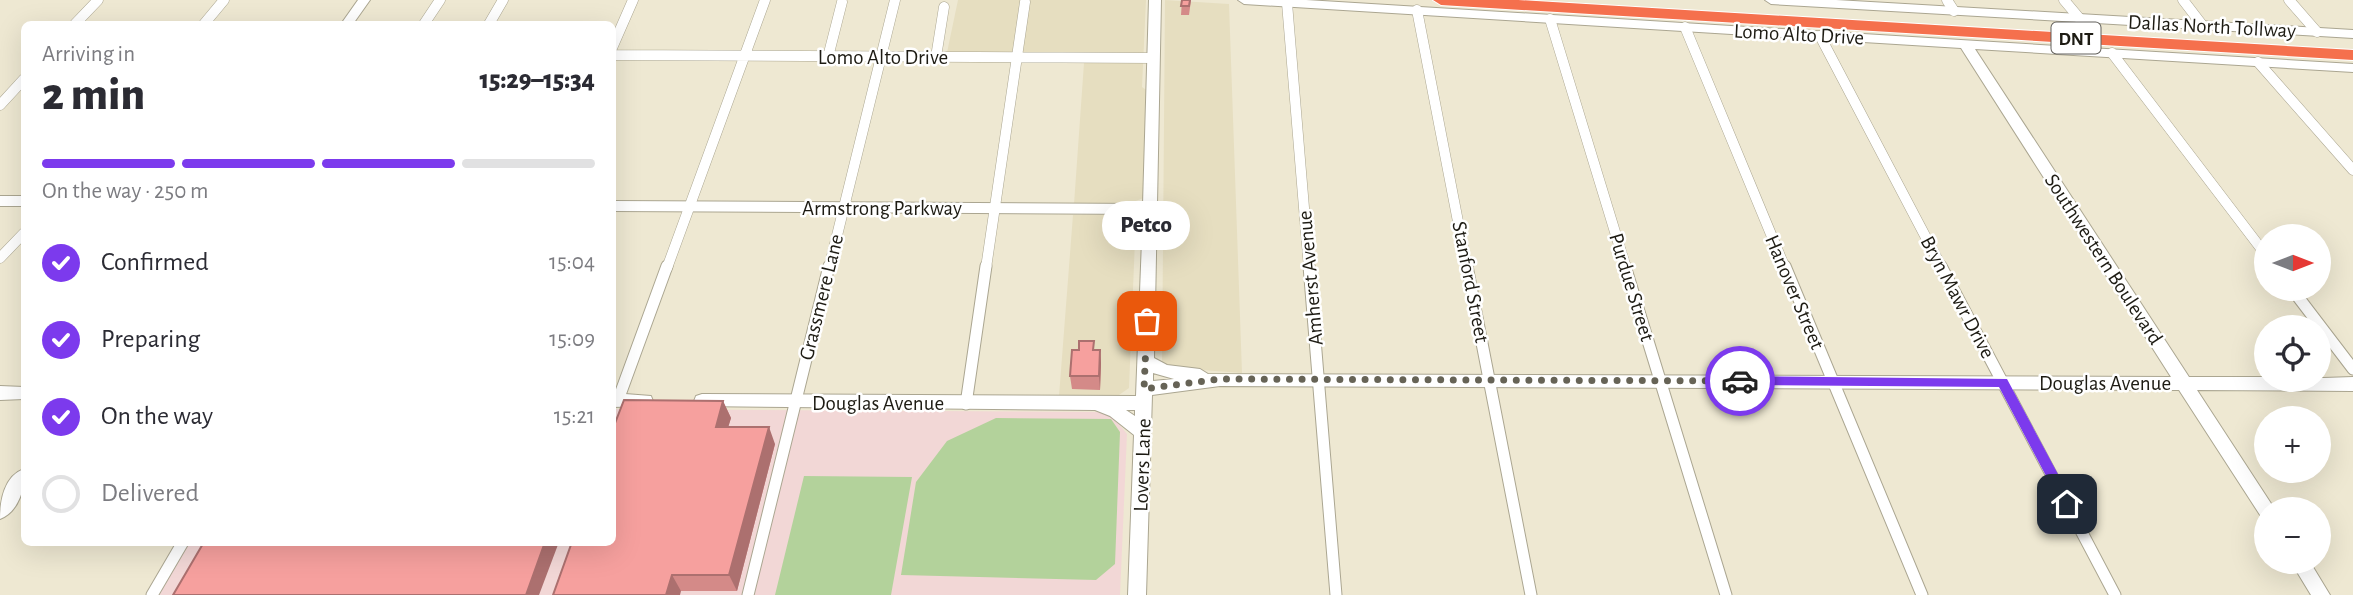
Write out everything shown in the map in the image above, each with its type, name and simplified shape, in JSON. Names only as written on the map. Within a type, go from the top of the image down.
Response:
[{"type":"highway","name":"Dallas North Tollway","points":[[1441,0],[2353,55]]},
{"type":"highway","name":"Dallas North Tollway","points":[[1587,0],[2353,46]]},
{"type":"street","points":[[78,21],[98,0]]},
{"type":"street","points":[[206,21],[224,0]]},
{"type":"street","points":[[348,21],[364,0]]},
{"type":"street","points":[[426,21],[440,0]]},
{"type":"street","points":[[491,21],[503,0]]},
{"type":"street","points":[[616,39],[633,0]]},
{"type":"street","points":[[616,397],[765,0]]},
{"type":"street","name":"Grassmere Lane","points":[[748,595],[895,0]]},
{"type":"street","name":"Lovers Lane","points":[[1138,595],[1155,0]]},
{"type":"street","name":"Lomo Alto Drive","points":[[1244,0],[2353,68]]},
{"type":"street","points":[[1771,0],[1951,5],[2080,19],[2353,34]]},
{"type":"street","points":[[2064,0],[2080,19]]},
{"type":"street","points":[[2183,0],[2203,26]]},
{"type":"street","points":[[2289,0],[2317,32]]},
{"type":"street","points":[[828,57],[842,2]]},
{"type":"street","points":[[966,404],[997,208],[1025,2]]},
{"type":"street","name":"Amherst Avenue","points":[[1287,3],[1336,595]]},
{"type":"street","points":[[936,57],[944,7]]},
{"type":"street","name":"Stanford Street","points":[[1417,10],[1531,595]]},
{"type":"street","name":"Purdue Street","points":[[1550,19],[1726,595]]},
{"type":"street","name":"Hanover Street","points":[[1685,27],[1922,595]]},
{"type":"street","name":"Bryn Mawr Drive","points":[[1820,36],[2115,595]]},
{"type":"street","name":"Southwestern Boulevard","points":[[1965,44],[2258,497]]},
{"type":"street","points":[[2112,53],[2254,240]]},
{"type":"street","name":"Lomo Alto Drive","points":[[616,55],[1154,58]]},
{"type":"street","points":[[2258,62],[2353,170]]},
{"type":"street","points":[[0,105],[21,82]]},
{"type":"street","points":[[0,201],[21,201]]},
{"type":"street","name":"Armstrong Parkway","points":[[616,206],[1151,209]]},
{"type":"street","points":[[0,258],[21,236]]},
{"type":"street","points":[[2301,301],[2353,369]]},
{"type":"street","points":[[1146,361],[1164,371],[1220,379]]},
{"type":"street","name":"Douglas Avenue","points":[[682,401],[1093,403],[1144,396],[1220,379],[2353,384]]},
{"type":"street","points":[[0,393],[21,393]]},
{"type":"street","points":[[616,400],[656,401]]},
{"type":"street","points":[[1093,403],[1116,411],[1143,432]]},
{"type":"street","points":[[0,511],[21,480]]},
{"type":"street","points":[[152,595],[181,546]]},
{"type":"street","points":[[2308,574],[2321,595]]},
{"type":"shaded area","points":[[958,0],[1146,0],[1142,87],[1149,92],[1146,197],[1128,204],[1074,204],[1084,63],[945,62]]},
{"type":"shaded area","points":[[1165,0],[1229,4],[1242,373],[1162,367]]},
{"type":"shaded area","points":[[1073,215],[1136,215],[1129,388],[1119,395],[1059,396]]},
{"type":"shaded area","points":[[616,409],[1109,412],[1127,434],[1120,595],[157,595],[186,546],[616,546]]},
{"type":"green space","points":[[996,418],[1111,419],[1120,432],[1115,564],[1096,580],[901,575],[916,482],[947,441]]},
{"type":"green space","points":[[804,476],[912,477],[891,595],[775,595]]},
{"type":"building","points":[[1182,0],[1190,0],[1189,6],[1181,6]]},
{"type":"building","points":[[1079,341],[1094,341],[1093,350],[1100,350],[1099,376],[1070,376],[1072,350],[1079,350]]},
{"type":"building","points":[[624,400],[723,401],[716,427],[769,427],[729,575],[672,575],[666,595],[553,595],[571,546],[616,546],[616,421]]},
{"type":"building","points":[[202,546],[544,546],[526,595],[173,595]]},
{"type":"way so far","points":[[1147,321],[1144,389],[1220,379],[1740,381]]},
{"type":"place","name":"Petco","points":[[1147,321]]},
{"type":"route","points":[[1740,381],[2003,382],[2067,504]]}]
